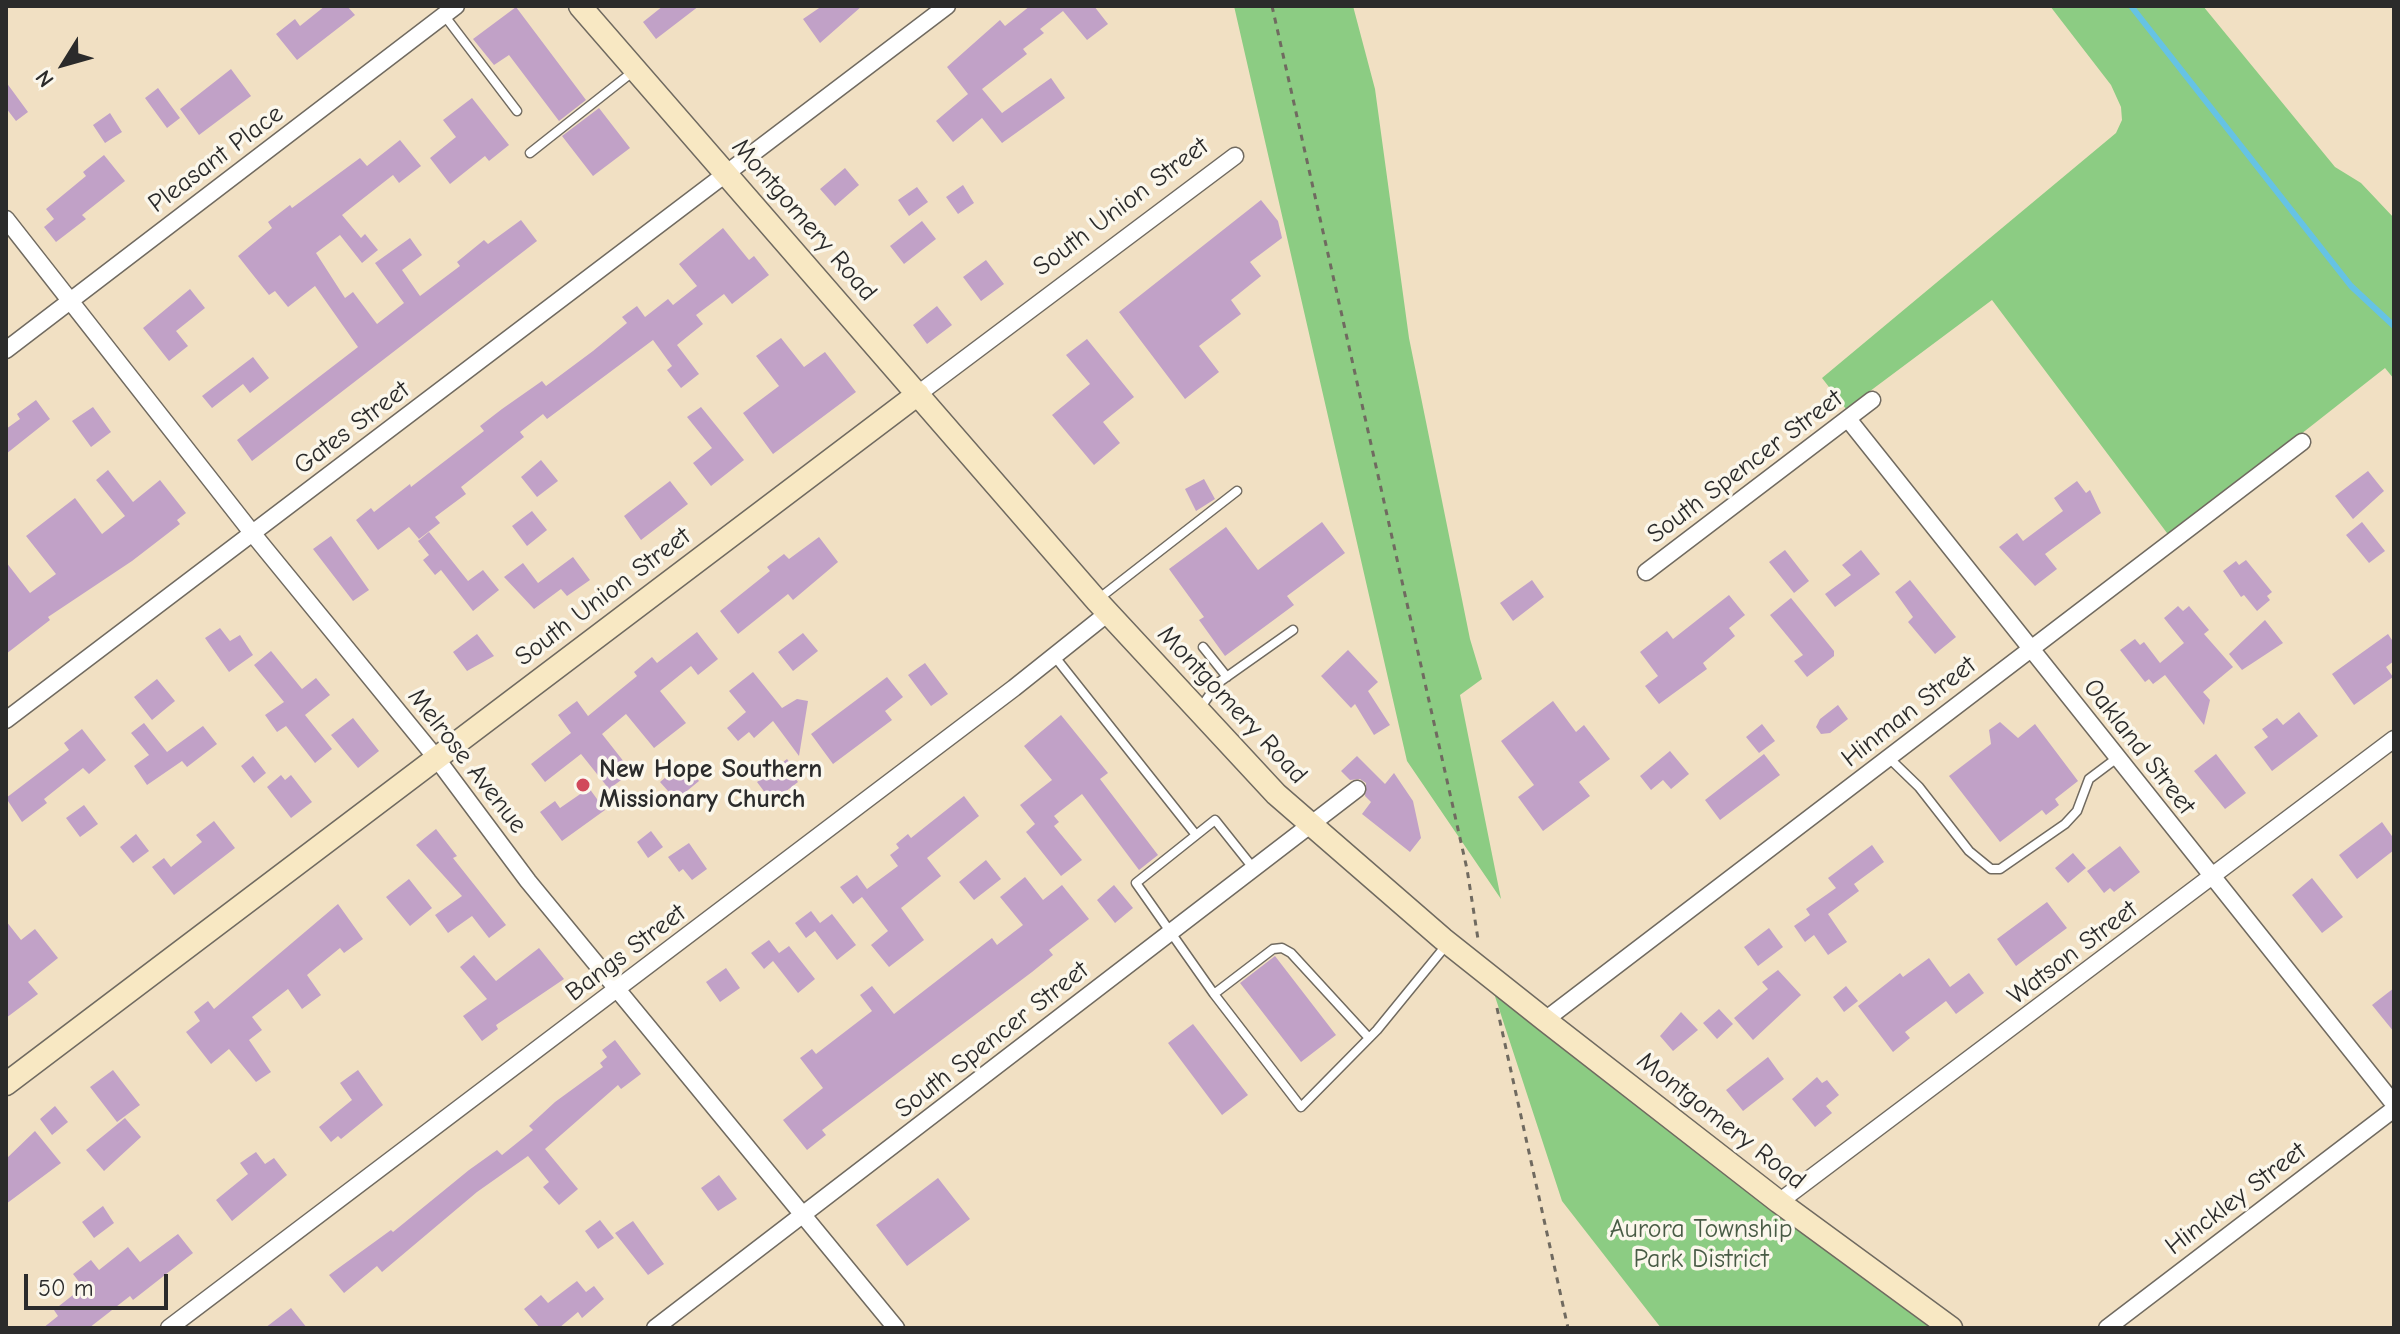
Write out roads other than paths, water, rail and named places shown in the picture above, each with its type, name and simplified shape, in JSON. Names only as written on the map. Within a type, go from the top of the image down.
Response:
[{"type":"street","name":"Montgomery Road","points":[[580,6],[1102,607],[1310,826],[1545,1020],[1779,1202],[1951,1328]]},
{"type":"street","name":"Gates Street","points":[[6,720],[947,6]]},
{"type":"street","name":"Pleasant Place","points":[[6,350],[450,10]]},
{"type":"street","name":"South Union Street","points":[[6,1084],[1235,156]]},
{"type":"street","name":"Melrose Avenue","points":[[6,219],[253,534],[437,759],[528,881],[896,1328]]},
{"type":"street","name":"South Spencer Street","points":[[1646,572],[1872,400]]},
{"type":"street","name":"Oakland Street","points":[[1848,419],[2394,1106]]},
{"type":"street","name":"Hinman Street","points":[[1545,1020],[2302,442]]},
{"type":"street","name":"Bangs Street","points":[[169,1328],[1055,657],[1102,607]]},
{"type":"street","name":"Watson Street","points":[[1779,1202],[2213,879],[2394,739]]},
{"type":"street","name":"South Spencer Street","points":[[655,1328],[1357,789]]},
{"type":"street","name":"Hinckley Street","points":[[2107,1328],[2394,1106]]},
{"type":"lane","points":[[450,10],[517,111]]},
{"type":"lane","points":[[530,153],[636,69]]},
{"type":"lane","points":[[1102,607],[1237,491]]},
{"type":"lane","points":[[1198,711],[1227,677],[1293,630]]},
{"type":"lane","points":[[1203,647],[1227,677]]},
{"type":"lane","points":[[1055,657],[1196,835]]},
{"type":"lane","points":[[1889,758],[1919,787],[1969,851],[1991,869],[2000,869],[2065,824],[2077,811],[2089,779],[2117,758]]},
{"type":"lane","points":[[1254,869],[1215,820],[1136,883],[1214,994],[1301,1107],[1369,1038],[1448,942]]},
{"type":"lane","points":[[1214,994],[1273,949],[1282,948],[1291,953],[1369,1038]]},
{"type":"waterway","points":[[2131,6],[2351,286],[2394,326]]},
{"type":"place","name":"New Hope Southern Missionary Church","points":[[583,785]]},
{"type":"park label","name":"Aurora Township Park District","points":[[1701,1245]]}]
